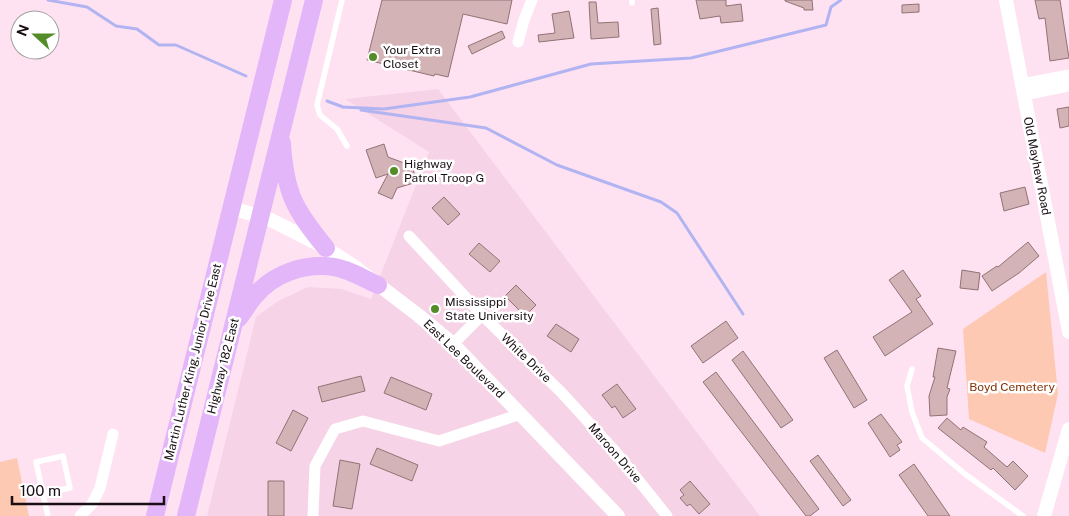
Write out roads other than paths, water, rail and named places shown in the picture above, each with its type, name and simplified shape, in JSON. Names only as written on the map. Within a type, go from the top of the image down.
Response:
[{"type":"main road","name":"Martin Luther King, Junior Drive East","points":[[155,516],[283,0]]},
{"type":"main road","name":"Highway 182 East","points":[[186,516],[314,0]]},
{"type":"main road","points":[[282,128],[286,178],[291,197],[299,214],[326,248]]},
{"type":"main road","points":[[232,328],[259,291],[279,276],[292,270],[307,267],[334,267],[378,285]]},
{"type":"street","points":[[518,42],[532,0]]},
{"type":"street","name":"Old Mayhew Road","points":[[1006,0],[1069,332]]},
{"type":"street","points":[[1023,90],[1069,75]]},
{"type":"street","points":[[1023,90],[1069,86]]},
{"type":"street","name":"East Lee Boulevard","points":[[232,208],[260,216],[326,248],[418,315],[452,344],[618,516]]},
{"type":"street","name":"White Drive","points":[[409,236],[482,315],[561,392]]},
{"type":"street","points":[[452,344],[482,315]]},
{"type":"street","name":"Maroon Drive","points":[[561,392],[615,452],[667,516]]},
{"type":"street","points":[[313,516],[315,466],[335,429],[363,421],[439,441],[521,414]]},
{"type":"street","points":[[1044,516],[1069,429]]},
{"type":"street","points":[[80,516],[92,504],[100,488],[113,434]]},
{"type":"lane","points":[[342,0],[318,105],[320,116],[337,129],[347,146]]},
{"type":"lane","points":[[912,369],[907,386],[912,412],[922,438],[965,474],[1023,516]]},
{"type":"lane","points":[[42,494],[70,488],[63,456],[36,462],[42,494],[48,516]]},
{"type":"waterway","points":[[48,0],[87,7],[116,26],[137,29],[159,45],[176,45],[246,76]]},
{"type":"waterway","points":[[342,107],[384,109],[470,97],[591,64],[691,58],[826,25],[831,7],[841,0]]},
{"type":"waterway","points":[[327,101],[343,107]]},
{"type":"waterway","points":[[361,110],[486,128],[557,165],[661,202],[677,213],[743,314]]},
{"type":"place","name":"Your Extra Closet","points":[[373,57]]},
{"type":"place","name":"Highway Patrol Troop G","points":[[394,171]]},
{"type":"place","name":"Mississippi State University","points":[[435,309]]},
{"type":"park label","name":"Boyd Cemetery","points":[[1012,387]]}]
